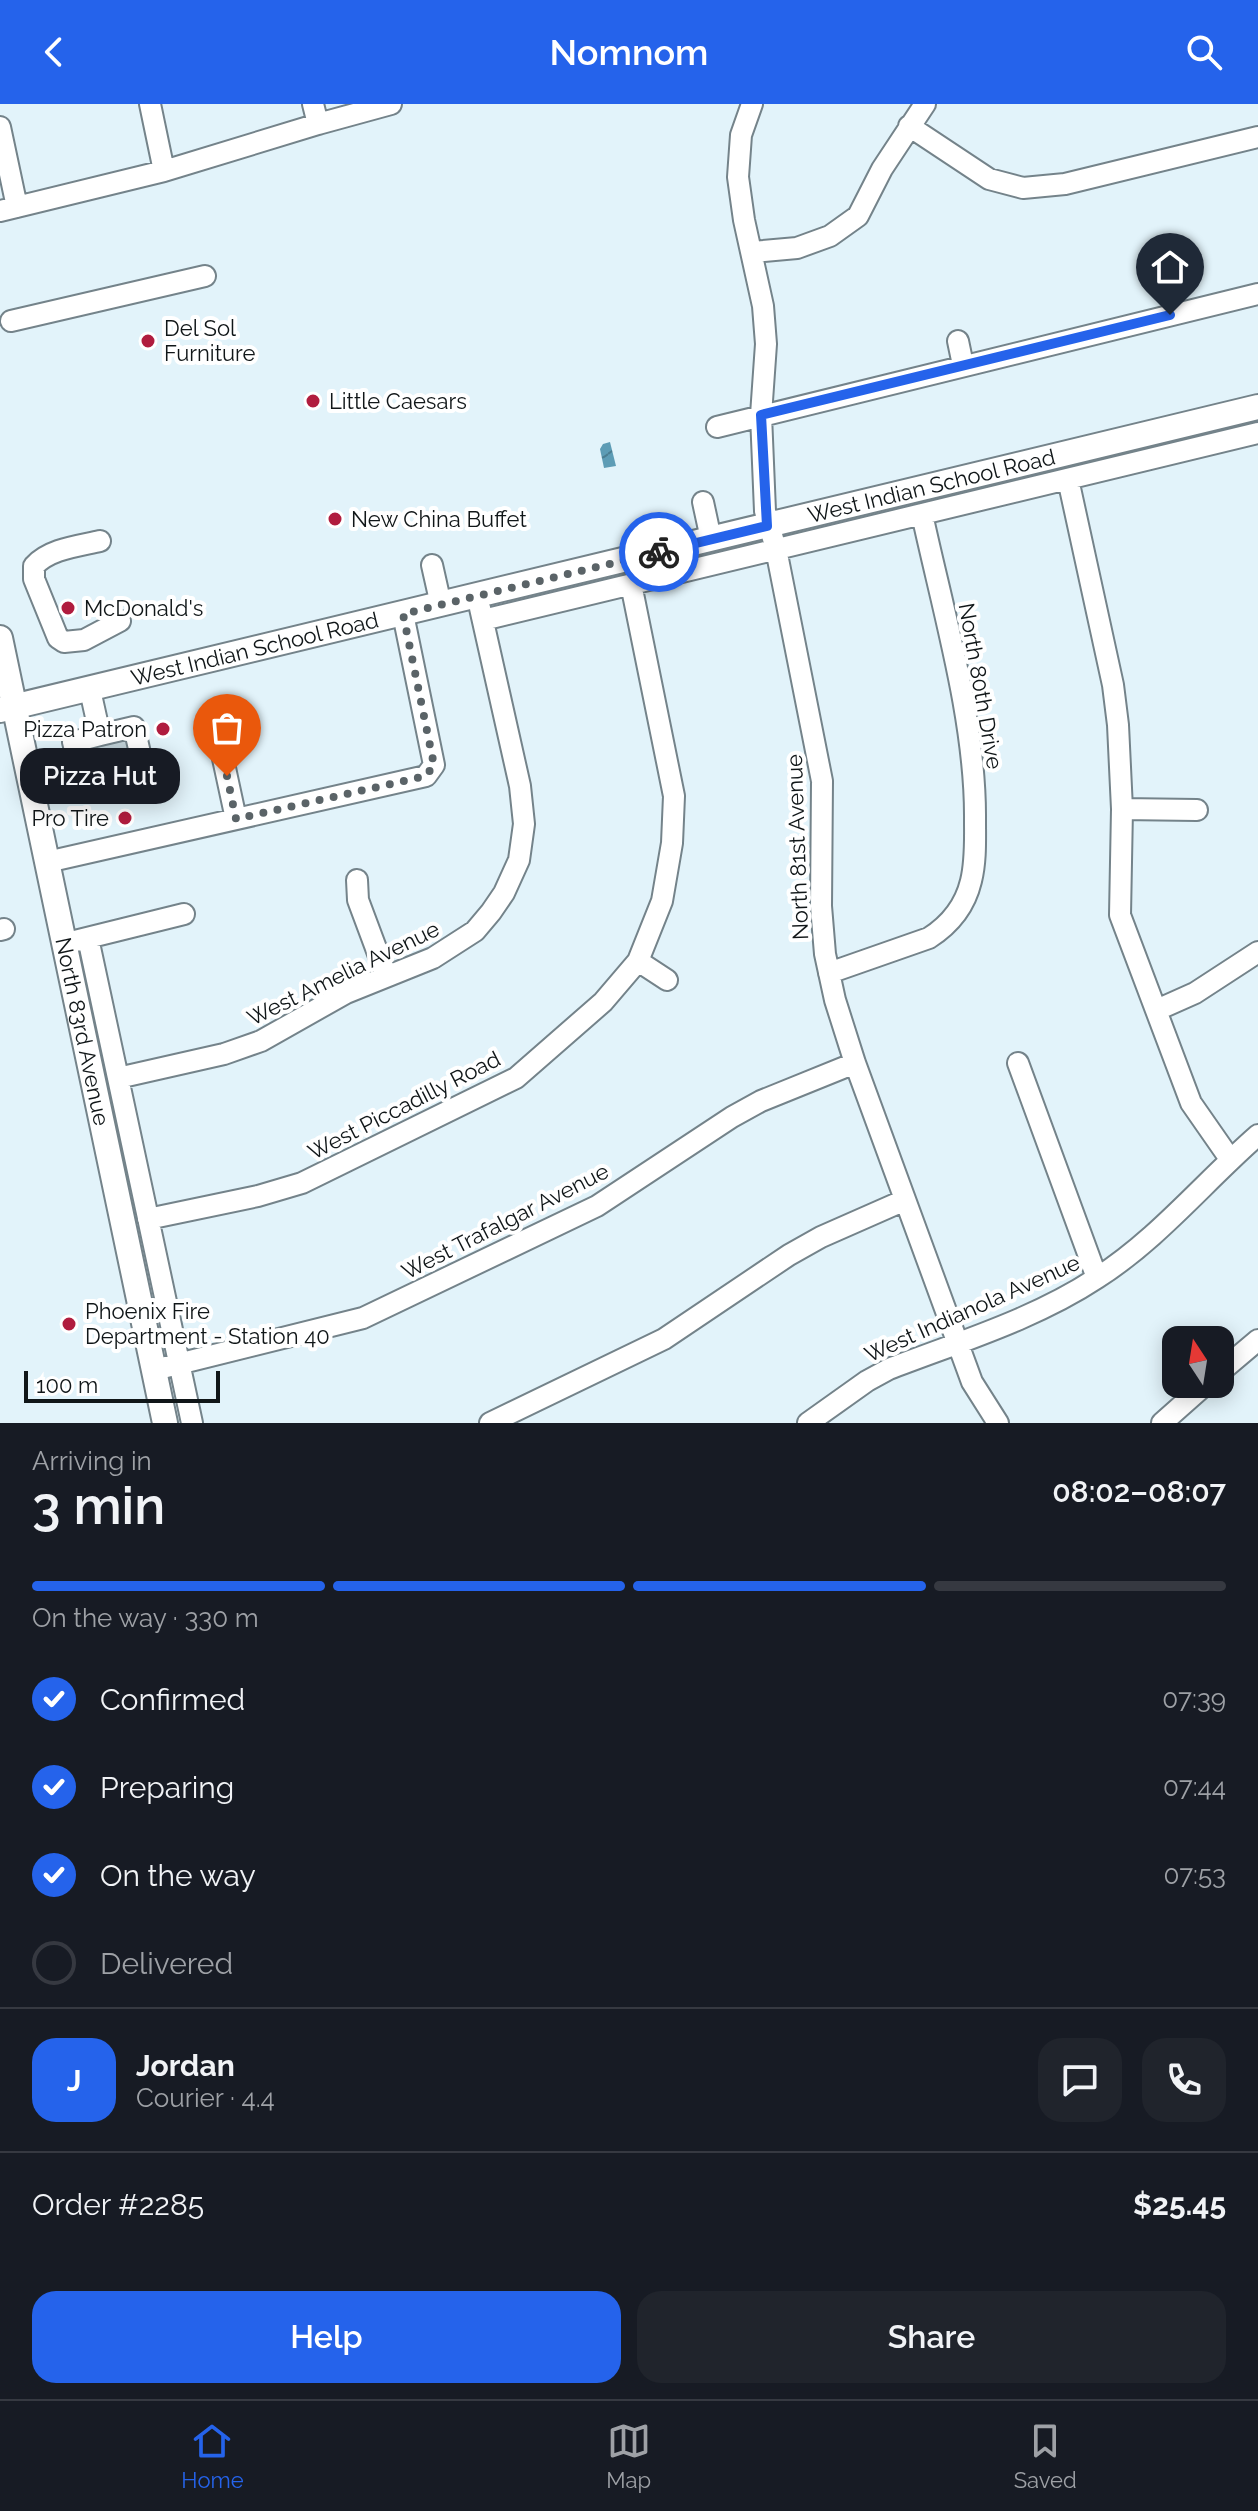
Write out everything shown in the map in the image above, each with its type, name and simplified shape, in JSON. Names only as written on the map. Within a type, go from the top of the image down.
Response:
[{"type":"main road","name":"West Indian School Road","points":[[7,709],[441,605],[480,608],[711,539],[1258,407]]},
{"type":"main road","name":"North 83rd Avenue","points":[[1,646],[7,709],[33,793],[47,862],[76,941],[165,1423]]},
{"type":"street","points":[[150,104],[164,171]]},
{"type":"street","points":[[0,127],[8,209],[164,171],[316,114],[391,104]]},
{"type":"street","name":"North 81st Avenue","points":[[752,104],[741,135],[738,177],[763,306],[766,344],[761,415],[767,526],[776,549],[822,781],[821,906],[829,973],[855,1063],[972,1382],[998,1423]]},
{"type":"street","points":[[752,252],[797,248],[830,236],[858,216],[882,169],[925,104]]},
{"type":"street","points":[[909,126],[989,179],[1023,188],[1065,184],[1258,137]]},
{"type":"street","points":[[11,321],[205,276]]},
{"type":"street","points":[[717,427],[1258,294]]},
{"type":"street","points":[[958,341],[963,365]]},
{"type":"street","points":[[1170,428],[1176,453]]},
{"type":"street","name":"West Indian School Road","points":[[480,608],[631,584],[1258,433]]},
{"type":"street","points":[[1068,479],[1113,685],[1121,756],[1120,915],[1191,1103],[1230,1159]]},
{"type":"street","points":[[703,502],[711,539]]},
{"type":"street","name":"North 80th Drive","points":[[829,973],[929,938],[943,929],[956,915],[971,880],[975,860],[975,807],[970,743],[922,514]]},
{"type":"street","points":[[101,546],[60,550],[41,558],[34,566],[33,573],[58,638],[68,644],[120,621]]},
{"type":"street","points":[[432,565],[441,605]]},
{"type":"street","name":"West Piccadilly Road","points":[[148,1219],[258,1196],[302,1183],[516,1078],[603,1002],[638,961],[662,901],[672,843],[674,796],[631,584]]},
{"type":"street","name":"West Amelia Avenue","points":[[118,1078],[224,1054],[261,1041],[334,999],[433,958],[475,931],[504,893],[523,843],[523,804],[480,608]]},
{"type":"street","points":[[47,862],[426,776],[434,765],[403,614]]},
{"type":"street","points":[[90,690],[105,737]]},
{"type":"street","points":[[33,793],[92,779],[73,742],[105,737],[134,727],[143,766],[131,769]]},
{"type":"street","points":[[222,754],[236,819]]},
{"type":"street","points":[[1122,809],[1197,810]]},
{"type":"street","points":[[357,880],[358,900],[386,975]]},
{"type":"street","points":[[76,941],[184,914]]},
{"type":"street","name":"North 83rd Avenue","points":[[76,941],[118,1078],[192,1423]]},
{"type":"street","points":[[1157,1010],[1195,993],[1258,952]]},
{"type":"street","points":[[638,961],[667,980]]},
{"type":"street","name":"West Trafalgar Avenue","points":[[154,1370],[363,1318],[597,1206],[761,1101],[855,1063]]},
{"type":"street","points":[[1018,1063],[1097,1278]]},
{"type":"street","name":"West Indianola Avenue","points":[[808,1423],[889,1369],[1034,1312],[1097,1278],[1169,1221],[1258,1135]]},
{"type":"street","points":[[490,1423],[664,1339],[789,1255],[821,1237],[905,1200]]},
{"type":"street","points":[[1234,1360],[1258,1340]]},
{"type":"street","points":[[1162,1423],[1190,1398]]},
{"type":"water","points":[[610,442],[616,466],[604,468],[600,449]]},
{"type":"tunnel","points":[[116,738],[124,771]]},
{"type":"tunnel","points":[[98,743],[106,775]]},
{"type":"way so far","points":[[227,776],[236,819],[426,776],[434,765],[403,614],[659,552]]},
{"type":"place","name":"Del Sol Furniture","points":[[148,341]]},
{"type":"place","name":"Little Caesars","points":[[313,401]]},
{"type":"place","name":"New China Buffet","points":[[335,519]]},
{"type":"place","name":"McDonald's","points":[[68,608]]},
{"type":"place","name":"Pizza Patron","points":[[163,729]]},
{"type":"place","name":"Pizza Hut","points":[[227,776]]},
{"type":"place","name":"Pro Tire","points":[[125,818]]},
{"type":"place","name":"Phoenix Fire Department - Station 40","points":[[69,1324]]},
{"type":"route","points":[[659,552],[767,526],[761,415],[1170,315]]}]
